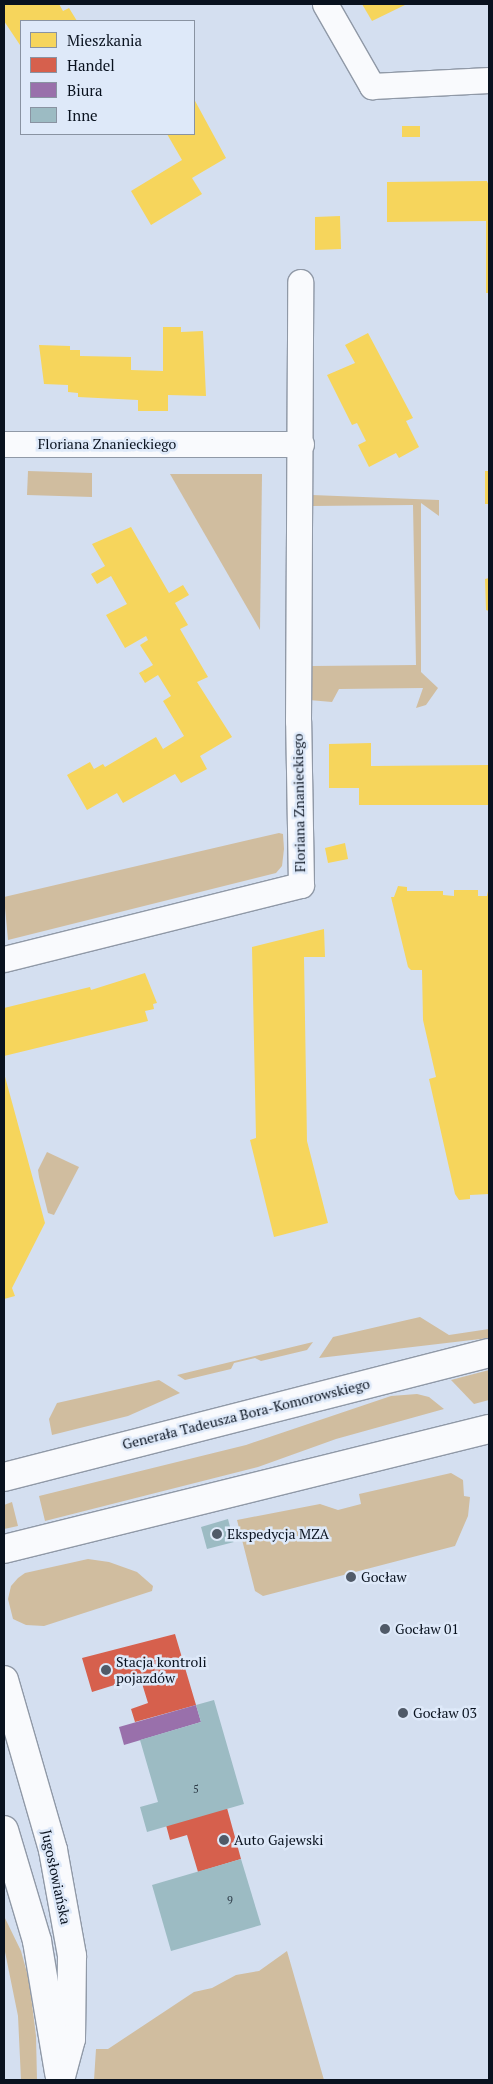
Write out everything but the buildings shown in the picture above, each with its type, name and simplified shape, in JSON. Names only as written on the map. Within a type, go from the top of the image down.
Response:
[{"type":"street","points":[[325,4],[372,86],[489,80]]},
{"type":"street","name":"Floriana Znanieckiego","points":[[4,959],[301,885],[298,713],[301,444],[300,282]]},
{"type":"street","name":"Floriana Znanieckiego","points":[[4,444],[301,444]]},
{"type":"street","name":"Generała Tadeusza Bora-Komorowskiego","points":[[4,1477],[489,1353]]},
{"type":"street","points":[[4,1548],[489,1429]]},
{"type":"street","name":"Jugosłowiańska","points":[[4,1680],[53,1850],[72,1956],[71,2039],[60,2079]]},
{"type":"street","name":"Jugosłowiańska","points":[[4,1830],[37,1941],[60,2079]]},
{"type":"shaded area","points":[[28,471],[92,473],[92,497],[27,495]]},
{"type":"shaded area","points":[[170,474],[262,474],[260,630]]},
{"type":"shaded area","points":[[312,495],[439,500],[439,516],[421,503],[421,672],[438,688],[426,705],[416,708],[423,688],[339,689],[332,702],[309,700],[307,652],[312,651],[312,666],[416,665],[413,505],[312,506],[311,610],[307,609],[307,498]]},
{"type":"shaded area","points":[[279,833],[283,834],[284,849],[282,866],[276,873],[8,940],[4,897]]},
{"type":"shaded area","points":[[47,1152],[79,1167],[54,1215],[48,1213],[38,1170]]},
{"type":"shaded area","points":[[420,1317],[449,1335],[489,1329],[489,1338],[319,1358],[333,1337]]},
{"type":"shaded area","points":[[313,1342],[307,1350],[261,1361],[255,1358],[234,1363],[231,1369],[185,1380],[177,1375]]},
{"type":"shaded area","points":[[489,1370],[489,1400],[474,1404],[451,1380]]},
{"type":"shaded area","points":[[159,1380],[180,1393],[128,1416],[52,1435],[49,1419],[57,1403]]},
{"type":"shaded area","points":[[417,1394],[429,1397],[444,1409],[336,1439],[258,1467],[45,1521],[39,1496],[246,1445],[391,1396]]},
{"type":"shaded area","points":[[451,1473],[463,1480],[464,1496],[470,1497],[468,1516],[455,1546],[263,1596],[255,1591],[237,1520],[320,1504],[338,1510],[361,1504],[359,1494]]},
{"type":"shaded area","points":[[12,1502],[18,1526],[4,1529],[4,1505]]},
{"type":"shaded area","points":[[88,1559],[109,1562],[137,1572],[153,1586],[152,1591],[44,1626],[26,1625],[13,1619],[8,1599],[11,1586],[18,1578],[25,1573]]},
{"type":"shaded area","points":[[4,1916],[21,1951],[29,1980],[36,2036],[37,2080],[21,2080],[18,2016],[4,1947]]},
{"type":"shaded area","points":[[287,1951],[324,2080],[94,2080],[96,2049],[108,2049],[194,1992],[212,1988],[236,1975],[259,1971]]},
{"type":"place","name":"Ekspedycja MZA","points":[[217,1534]]},
{"type":"place","name":"Gocław","points":[[351,1577]]},
{"type":"place","name":"Gocław 01","points":[[385,1629]]},
{"type":"place","name":"Stacja kontroli pojazdów","points":[[106,1670]]},
{"type":"place","name":"Gocław 03","points":[[403,1713]]},
{"type":"place","name":"Auto Gajewski","points":[[224,1840]]}]
